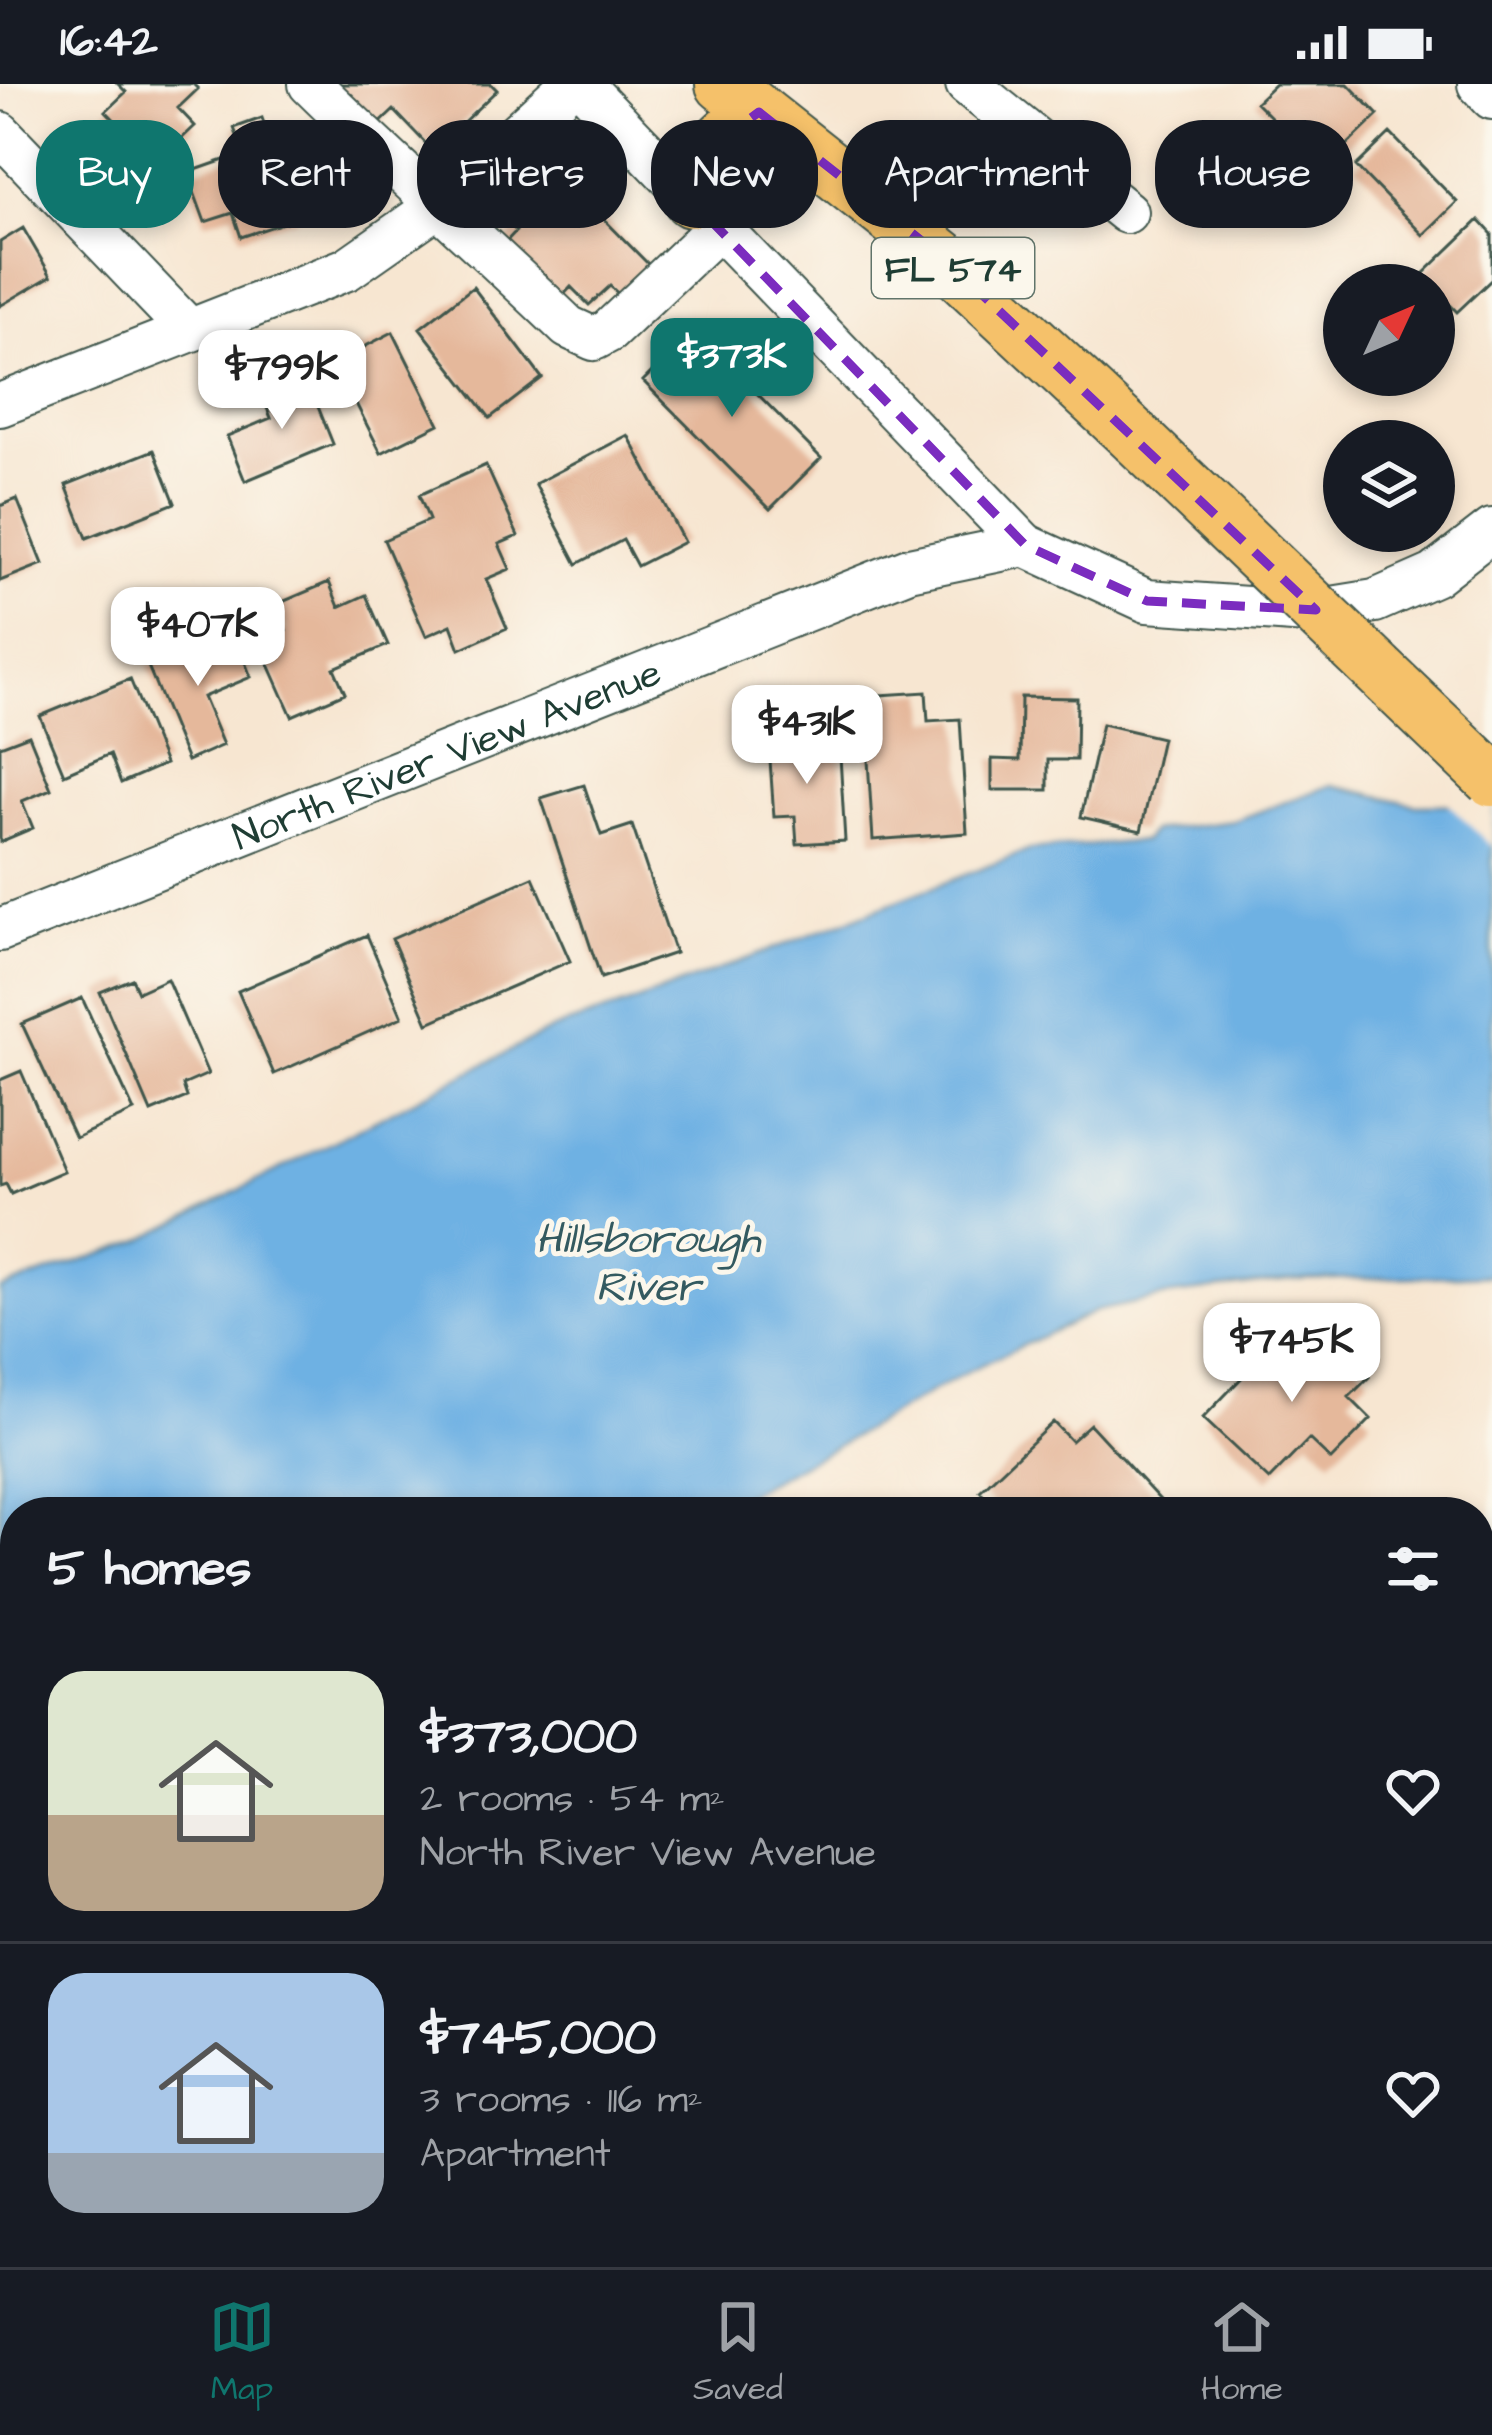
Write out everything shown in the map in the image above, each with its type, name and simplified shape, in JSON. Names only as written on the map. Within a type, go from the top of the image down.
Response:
[{"type":"main road","points":[[735,120],[754,93]]},
{"type":"main road","name":"FL 574","points":[[754,93],[942,257],[1492,779]]},
{"type":"street","points":[[310,84],[417,187]]},
{"type":"street","points":[[532,120],[572,84]]},
{"type":"street","points":[[581,84],[651,157]]},
{"type":"street","points":[[967,84],[1012,120]]},
{"type":"street","points":[[1479,84],[1492,98]]},
{"type":"street","points":[[0,133],[188,329]]},
{"type":"street","points":[[0,405],[347,269],[417,220]]},
{"type":"street","points":[[465,228],[568,327],[594,339],[609,331],[668,274],[696,228]]},
{"type":"street","points":[[719,228],[1025,545],[1147,601],[1307,612],[1375,601],[1434,575],[1492,530]]},
{"type":"street","name":"North River View Avenue","points":[[0,930],[909,569],[1025,545]]},
{"type":"highlighted area","points":[[759,112],[942,257],[1316,610],[1147,601],[1025,545],[691,200],[711,147]]},
{"type":"water","name":"Hillsborough River","points":[[1332,785],[1416,805],[1492,804],[1492,1275],[1290,1280],[1172,1295],[1096,1311],[968,1371],[739,1497],[0,1497],[0,1289],[140,1241],[553,1029],[1030,850],[1143,841],[1152,831],[1234,821]]},
{"type":"pier","points":[[1492,798],[1492,846],[1443,799]]},
{"type":"building","points":[[118,84],[193,84],[198,89],[178,108],[189,120],[115,120],[106,111],[126,92]]},
{"type":"building","points":[[329,84],[491,84],[497,90],[466,120],[417,120],[417,134],[394,110],[384,120],[363,120]]},
{"type":"building","points":[[1275,84],[1348,84],[1378,115],[1353,139],[1353,120],[1274,120],[1256,102]]},
{"type":"building","points":[[1390,133],[1457,202],[1423,235],[1356,166]]},
{"type":"building","points":[[218,162],[218,218],[205,222],[194,192],[194,171]]},
{"type":"building","points":[[1479,220],[1492,234],[1492,279],[1457,312],[1455,264],[1433,264]]},
{"type":"building","points":[[23,228],[51,276],[0,306],[0,242]]},
{"type":"building","points":[[238,228],[268,228],[241,237]]},
{"type":"building","points":[[513,228],[613,228],[656,272],[626,301],[610,286],[589,305],[571,287],[556,303],[502,246],[516,231]]},
{"type":"building","points":[[473,287],[542,378],[490,418],[420,328]]},
{"type":"building","points":[[694,330],[821,458],[770,509],[643,381]]},
{"type":"building","points":[[393,332],[439,424],[381,453],[335,362]]},
{"type":"building","points":[[306,377],[333,444],[245,481],[227,436],[271,418],[262,395]]},
{"type":"building","points":[[628,435],[684,542],[637,566],[623,540],[577,564],[535,484]]},
{"type":"building","points":[[154,450],[175,503],[87,538],[66,485]]},
{"type":"building","points":[[486,465],[518,536],[499,544],[510,569],[486,579],[507,628],[460,649],[451,625],[426,636],[384,540],[429,520],[419,495]]},
{"type":"building","points":[[17,499],[43,564],[0,581],[0,506]]},
{"type":"building","points":[[329,582],[339,607],[366,595],[388,645],[334,668],[345,693],[292,716],[259,642],[286,630],[275,605]]},
{"type":"building","points":[[232,630],[251,677],[203,697],[223,745],[187,761],[148,666]]},
{"type":"building","points":[[130,679],[165,764],[121,783],[110,754],[64,774],[40,716]]},
{"type":"building","points":[[926,692],[928,721],[960,719],[967,833],[873,840],[864,696]]},
{"type":"building","points":[[1021,697],[1077,698],[1076,760],[1048,760],[1048,790],[992,790],[992,759],[1020,760]]},
{"type":"building","points":[[1102,724],[1162,738],[1141,831],[1081,817]]},
{"type":"building","points":[[814,729],[815,758],[840,756],[845,841],[797,844],[795,816],[774,817],[768,732]]},
{"type":"building","points":[[29,735],[51,789],[22,801],[33,828],[0,842],[0,746]]},
{"type":"building","points":[[584,785],[601,835],[632,825],[675,953],[601,978],[541,798]]},
{"type":"building","points":[[533,877],[570,961],[428,1023],[392,939]]},
{"type":"building","points":[[367,935],[402,1017],[274,1074],[238,991]]},
{"type":"building","points":[[132,979],[138,992],[167,979],[208,1074],[183,1085],[187,1097],[151,1112],[100,992]]},
{"type":"building","points":[[82,998],[134,1111],[75,1138],[22,1024]]},
{"type":"building","points":[[21,1071],[64,1171],[11,1194],[6,1184],[0,1186],[0,1080]]},
{"type":"building","points":[[1284,1334],[1305,1355],[1326,1334],[1369,1377],[1349,1397],[1371,1419],[1331,1460],[1309,1439],[1269,1480],[1203,1418]]},
{"type":"building","points":[[1053,1422],[1071,1441],[1090,1424],[1157,1497],[986,1497],[980,1491]]}]
